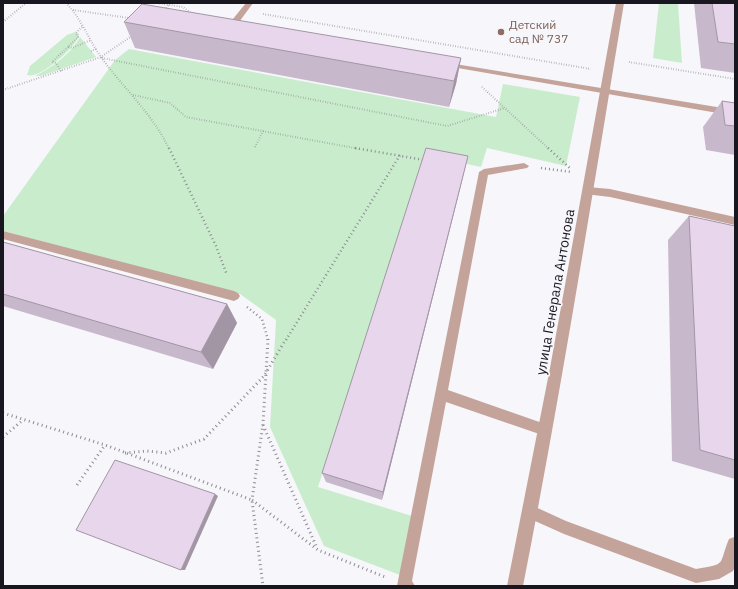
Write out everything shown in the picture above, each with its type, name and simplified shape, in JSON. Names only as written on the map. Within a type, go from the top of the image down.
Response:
[{"type":"street","name":"улица Генерала Антонова","points":[[515,586],[531,512],[620,3]]},
{"type":"lane","points":[[231,27],[250,3]]},
{"type":"lane","points":[[441,63],[604,92],[735,113]]},
{"type":"lane","points":[[405,586],[484,172],[524,166]]},
{"type":"lane","points":[[588,190],[610,193],[735,221]]},
{"type":"lane","points":[[3,235],[234,296]]},
{"type":"lane","points":[[441,394],[545,430]]},
{"type":"lane","points":[[531,512],[564,527],[696,576],[719,573],[731,561],[734,544]]},
{"type":"path","points":[[3,22],[26,3]]},
{"type":"path","points":[[66,3],[72,10],[101,58],[133,95],[162,133],[216,246],[234,296],[262,319],[268,340],[264,376],[263,424],[252,500],[263,586]]},
{"type":"path","points":[[157,3],[183,7],[193,14]]},
{"type":"path","points":[[165,11],[170,4]]},
{"type":"path","points":[[72,10],[131,18]]},
{"type":"path","points":[[244,11],[592,69]]},
{"type":"path","points":[[62,71],[56,63],[52,62],[78,36],[76,33],[82,27]]},
{"type":"path","points":[[3,90],[62,71],[84,62],[101,58],[134,35]]},
{"type":"path","points":[[68,47],[72,48],[91,40]]},
{"type":"path","points":[[91,51],[96,49]]},
{"type":"path","points":[[101,58],[447,126],[505,108]]},
{"type":"path","points":[[629,62],[735,79]]},
{"type":"path","points":[[482,87],[574,172],[524,166]]},
{"type":"path","points":[[133,95],[170,103],[186,117],[431,161]]},
{"type":"path","points":[[255,147],[263,131]]},
{"type":"path","points":[[125,453],[147,451],[166,453],[204,439],[264,376],[400,155]]},
{"type":"path","points":[[3,413],[105,445],[252,500],[318,550],[405,586]]},
{"type":"path","points":[[3,437],[23,419]]},
{"type":"path","points":[[263,424],[318,550]]},
{"type":"path","points":[[77,485],[105,445]]},
{"type":"green space","points":[[659,3],[678,3],[682,63],[653,58]]},
{"type":"green space","points":[[75,32],[79,34],[77,39],[67,52],[45,70],[32,75],[27,75],[30,66],[67,35]]},
{"type":"green space","points":[[80,37],[96,57],[41,76],[35,76],[60,60],[72,49]]},
{"type":"green space","points":[[129,49],[496,117],[503,84],[580,97],[566,166],[487,148],[481,167],[425,155],[318,487],[412,516],[400,575],[324,546],[270,427],[276,320],[240,294],[3,231],[3,216],[115,60]]},
{"type":"building","points":[[712,3],[735,3],[735,44],[718,42]]},
{"type":"building","points":[[142,4],[461,58],[454,81],[124,22]]},
{"type":"building","points":[[722,101],[735,103],[735,126],[725,125]]},
{"type":"building","points":[[426,148],[468,156],[383,492],[322,473]]},
{"type":"building","points":[[689,216],[735,226],[735,460],[700,450]]},
{"type":"building","points":[[3,242],[227,304],[201,352],[3,294]]},
{"type":"building","points":[[115,460],[215,494],[181,570],[76,530]]},
{"type":"place","name":"Детский сад № 737","points":[[501,32]]}]
